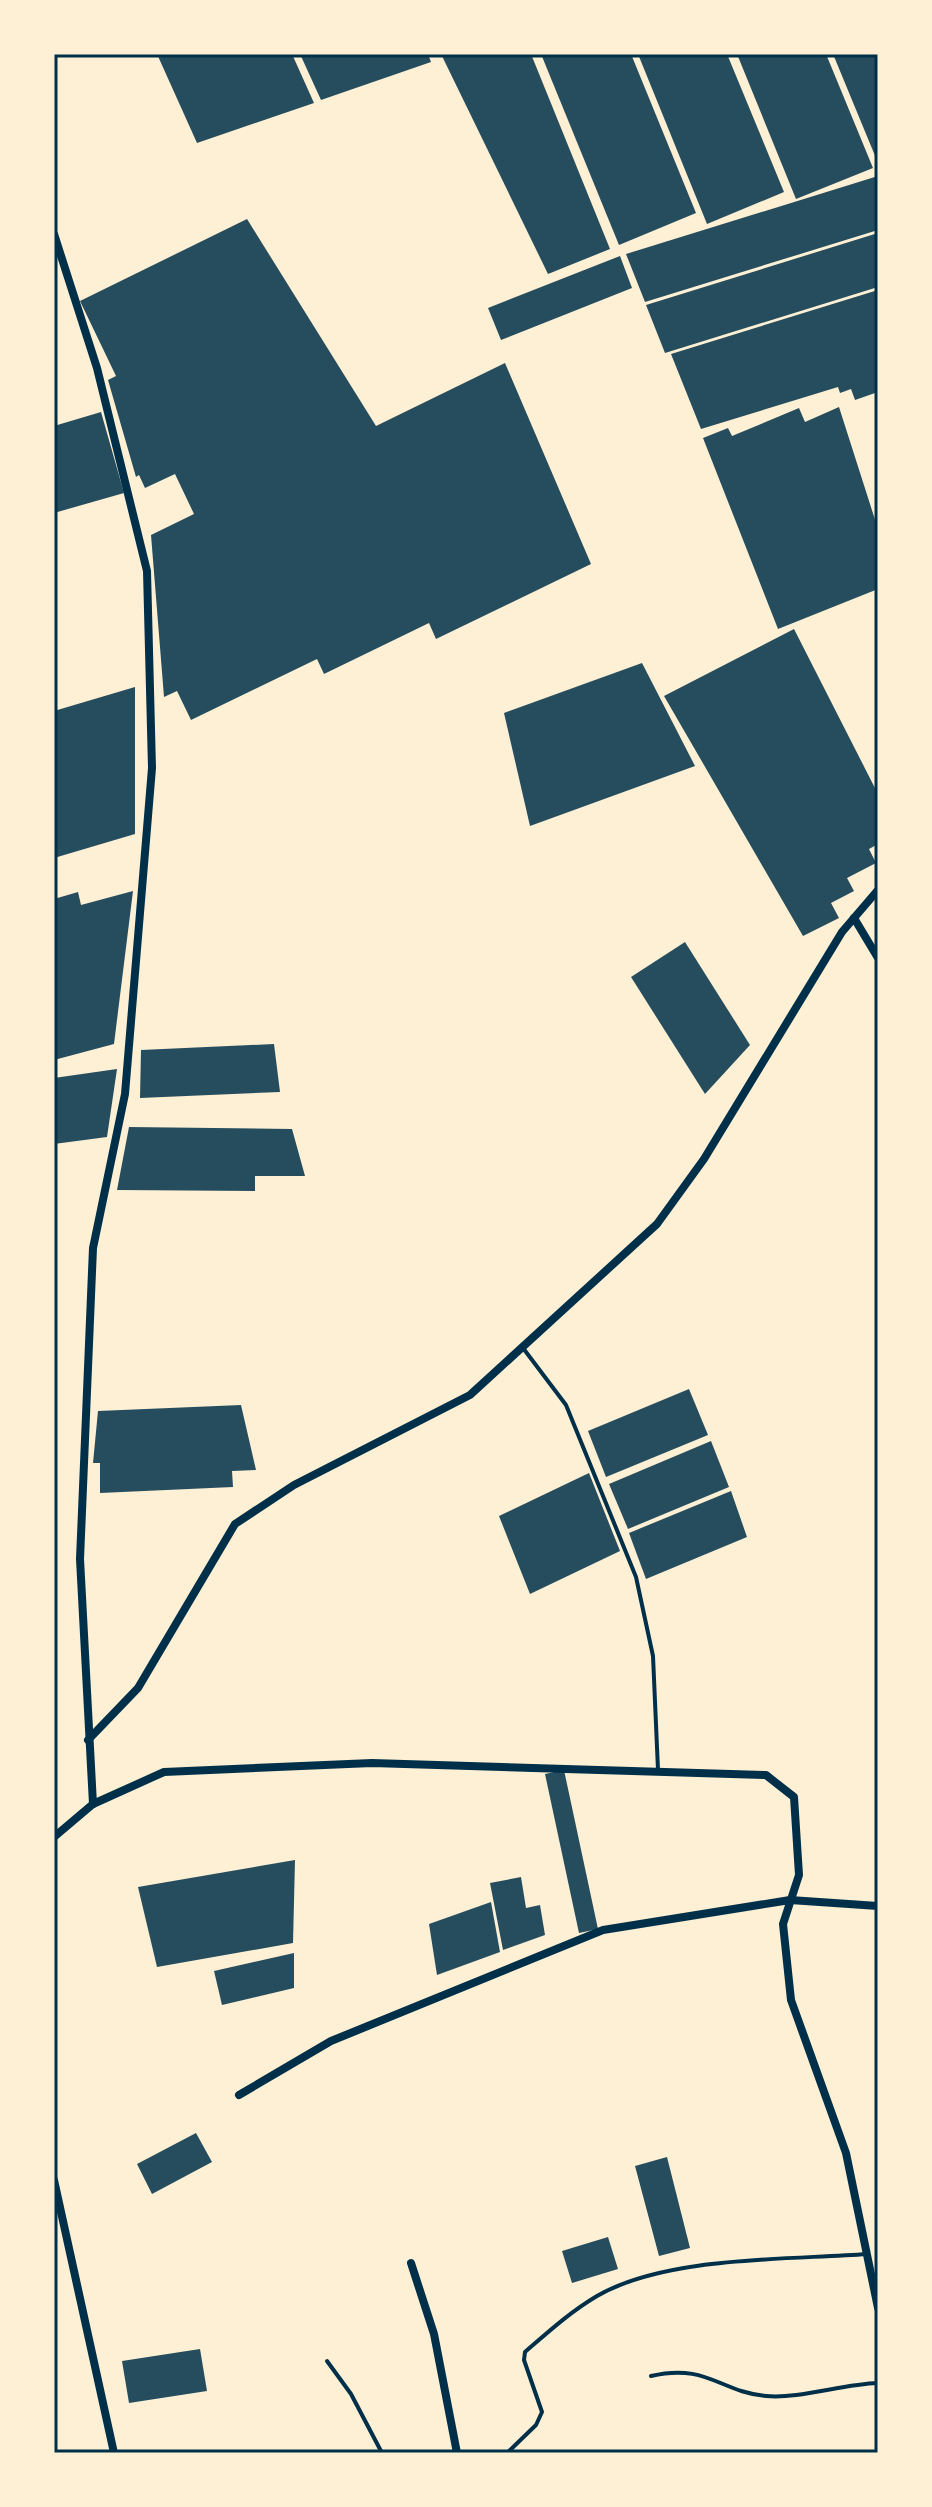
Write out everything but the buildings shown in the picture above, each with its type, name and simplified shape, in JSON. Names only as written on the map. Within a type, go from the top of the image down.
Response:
[{"type":"street","points":[[54,234],[97,368],[147,571],[152,768],[125,1094],[93,1248],[80,1559],[93,1804]]},
{"type":"street","points":[[88,1740],[138,1688],[235,1524],[294,1485],[470,1395],[657,1224],[704,1159],[854,918],[878,890]]},
{"type":"street","points":[[854,918],[878,958]]},
{"type":"street","points":[[54,1837],[93,1804],[164,1772],[372,1763],[766,1775],[794,1797],[799,1875],[783,1924],[791,2000],[846,2153],[878,2308]]},
{"type":"street","points":[[239,2095],[331,2041],[603,1930],[790,1900],[878,1906]]},
{"type":"street","points":[[54,2180],[114,2453]]},
{"type":"street","points":[[411,2263],[428,2310],[457,2453]]},
{"type":"lane","points":[[523,1348],[566,1405],[636,1577],[653,1656],[658,1770]]},
{"type":"lane","points":[[507,2453],[536,2425],[542,2412],[524,2360],[525,2352],[563,2318],[600,2294],[704,2264],[867,2254]]},
{"type":"lane","points":[[327,2361],[351,2394],[382,2453]]},
{"type":"lane","points":[[651,2376],[672,2371],[696,2373],[753,2394],[772,2396],[878,2383]]}]
